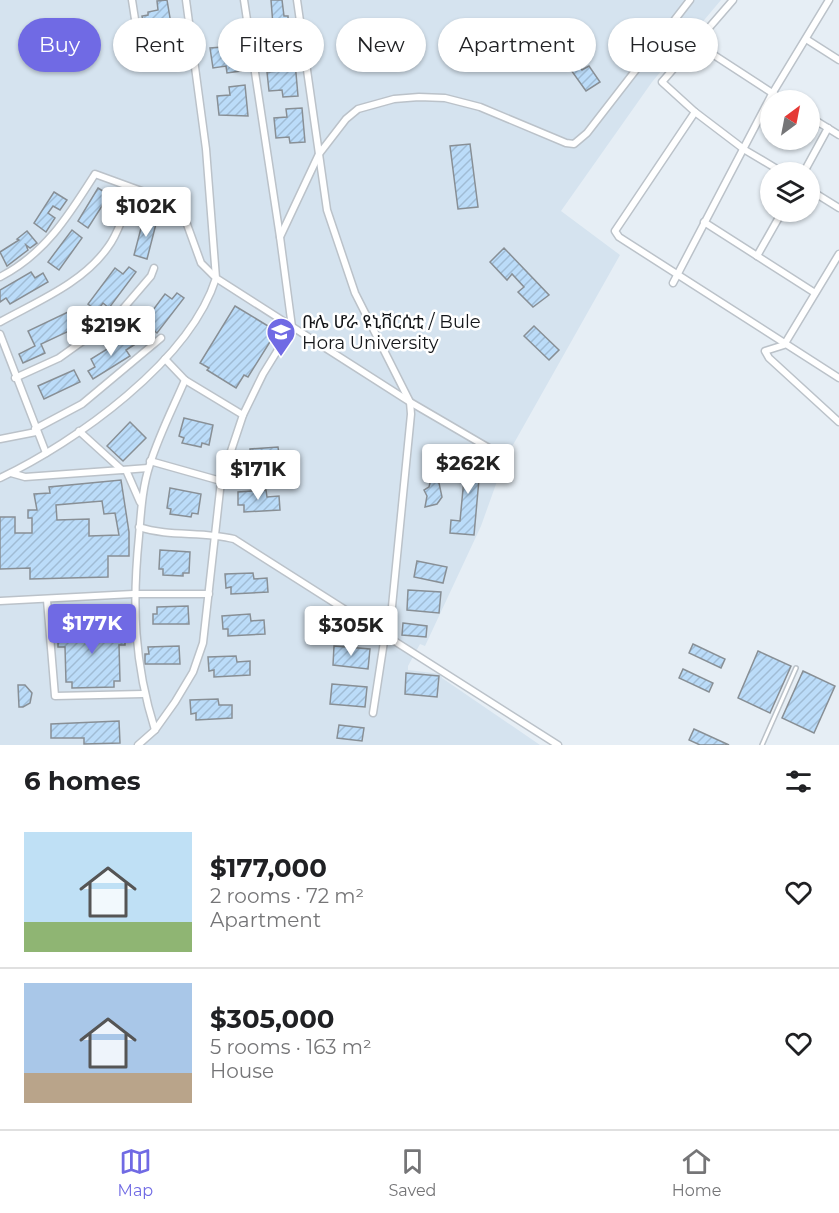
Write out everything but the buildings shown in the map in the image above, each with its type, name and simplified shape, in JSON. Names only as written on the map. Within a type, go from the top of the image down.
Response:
[{"type":"street","points":[[132,0],[135,18]]},
{"type":"street","points":[[186,0],[189,18]]},
{"type":"street","points":[[138,745],[155,730],[192,672],[202,643],[221,481],[243,415],[263,374],[292,327],[244,0]]},
{"type":"street","points":[[297,0],[327,210],[338,246],[365,313],[410,402],[411,414],[387,636],[373,713]]},
{"type":"street","points":[[280,237],[319,154],[346,118],[358,109],[394,99],[445,98],[480,107],[574,144],[587,133],[690,0]]},
{"type":"street","points":[[718,18],[733,0]]},
{"type":"street","points":[[774,90],[829,0]]},
{"type":"street","points":[[806,39],[839,60]]},
{"type":"street","points":[[718,58],[766,90]]},
{"type":"street","points":[[0,478],[46,453],[132,391],[165,359],[196,319],[216,278],[206,149],[196,72]]},
{"type":"street","points":[[671,72],[662,82],[694,112],[765,162]]},
{"type":"street","points":[[694,112],[615,231],[619,237],[676,275],[784,345],[838,376]]},
{"type":"street","points":[[673,283],[760,119]]},
{"type":"street","points":[[820,123],[839,135]]},
{"type":"street","points":[[809,162],[828,128]]},
{"type":"street","points":[[0,277],[30,259],[52,238],[96,174],[180,205],[201,263],[216,278],[410,402],[494,451]]},
{"type":"street","points":[[820,196],[839,208]]},
{"type":"street","points":[[0,321],[62,288],[80,275],[108,247],[123,217]]},
{"type":"street","points":[[704,222],[815,294]]},
{"type":"street","points":[[757,256],[776,222]]},
{"type":"street","points":[[839,254],[784,345],[765,351],[769,358],[839,422]]},
{"type":"street","points":[[15,378],[59,358],[115,318],[151,276],[154,268]]},
{"type":"street","points":[[0,334],[15,378],[46,453]]},
{"type":"street","points":[[0,439],[36,431],[82,404],[161,338]]},
{"type":"street","points":[[165,359],[185,380],[243,415]]},
{"type":"street","points":[[155,730],[143,694],[137,653],[134,594],[139,527],[149,465],[185,380]]},
{"type":"street","points":[[79,431],[124,470],[141,504]]},
{"type":"street","points":[[11,472],[25,477],[124,470],[149,465],[221,481]]},
{"type":"street","points":[[139,527],[151,531],[213,534],[234,539],[558,745]]},
{"type":"street","points":[[0,601],[134,594],[209,594]]},
{"type":"street","points":[[47,600],[54,696],[143,694]]},
{"type":"lane","points":[[762,745],[796,668]]},
{"type":"shaded area","name":"ቡሌ ሆራ ዩኒቨርሲቲ / Bule Hora University","points":[[0,0],[721,0],[706,18],[608,18],[608,72],[660,72],[561,211],[620,255],[505,459],[481,526],[425,646],[420,644],[408,666],[408,670],[441,674],[442,678],[540,745],[0,745]]},
{"type":"place","name":"ቡሌ ሆራ ዩኒቨርሲቲ / Bule Hora University","points":[[281,358]]}]
